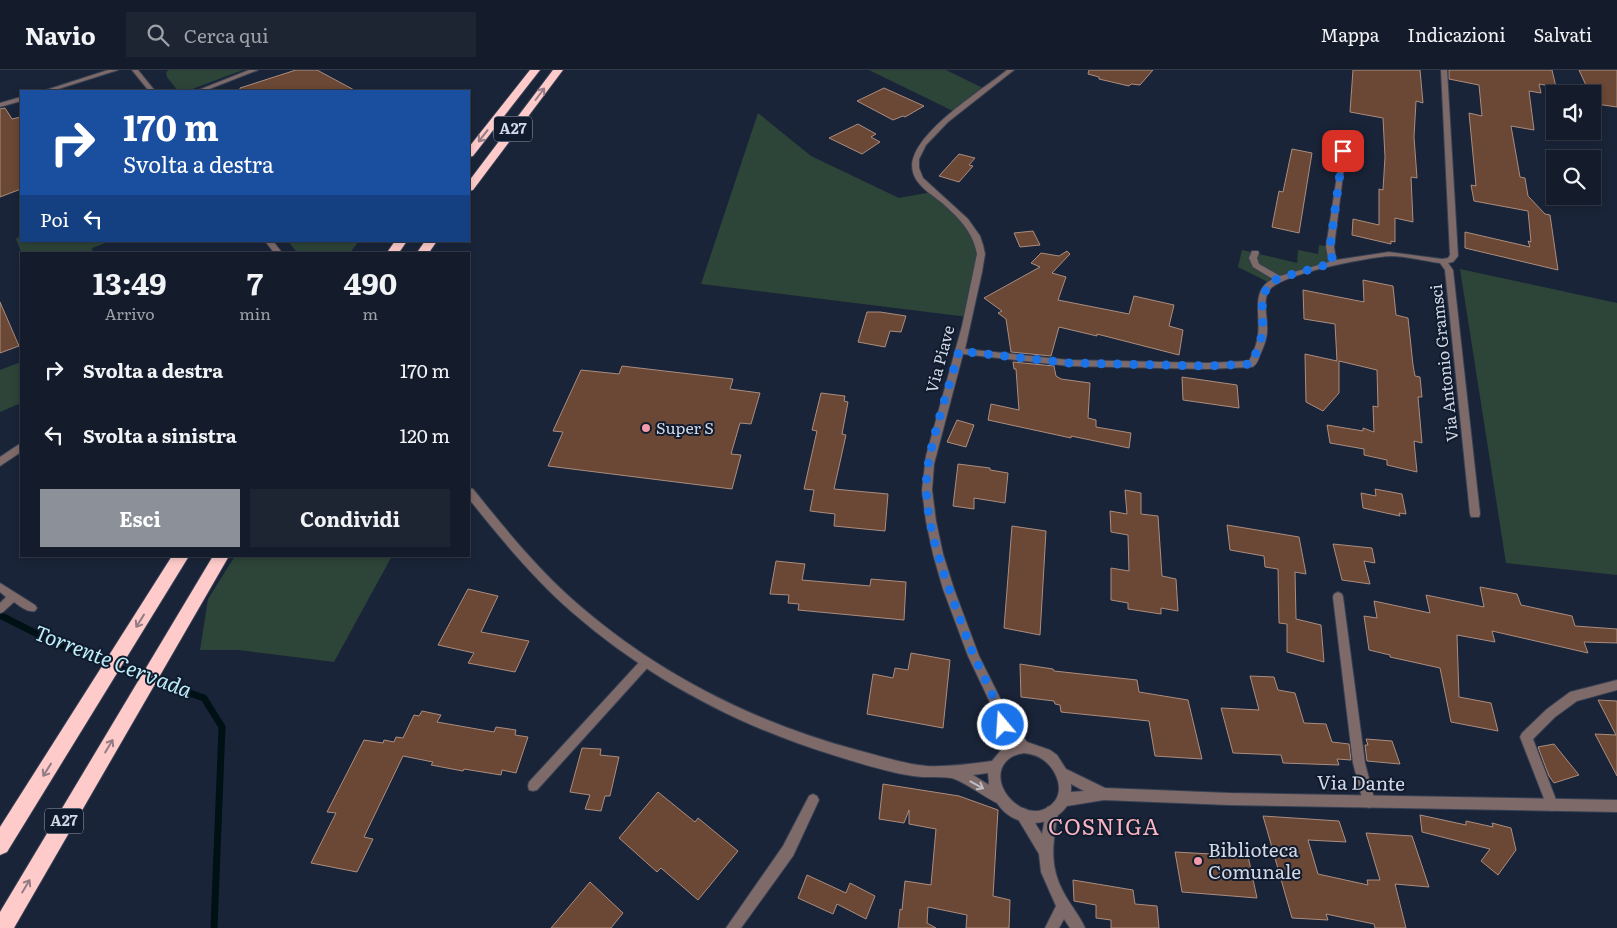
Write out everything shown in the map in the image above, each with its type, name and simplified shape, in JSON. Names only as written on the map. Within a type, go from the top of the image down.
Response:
[{"type":"highway","name":"A27","points":[[470,153],[535,70]]},
{"type":"highway","name":"A27","points":[[470,187],[558,70]]},
{"type":"highway","name":"A27","points":[[0,845],[180,557]]},
{"type":"highway","name":"A27","points":[[2,928],[220,557]]},
{"type":"street","points":[[49,90],[115,70]]},
{"type":"street","points":[[135,70],[151,90]]},
{"type":"street","points":[[202,90],[255,70]]},
{"type":"street","name":"Via Piave","points":[[1011,70],[935,131],[918,153],[915,165],[916,174],[925,186],[953,209],[980,243],[978,271],[928,466],[931,523],[940,559],[967,638],[1000,711],[1024,748]]},
{"type":"street","name":"Via Antonio Gramsci","points":[[1442,261],[1450,260],[1454,256],[1444,70]]},
{"type":"street","points":[[0,105],[20,99]]},
{"type":"street","points":[[1333,263],[1330,247],[1343,151]]},
{"type":"street","points":[[270,242],[277,252]]},
{"type":"street","points":[[1255,253],[1253,258],[1256,265],[1279,278]]},
{"type":"street","points":[[959,351],[1069,363],[1207,366],[1252,364],[1263,333],[1262,297],[1270,283],[1279,278],[1333,263],[1388,254],[1442,261]]},
{"type":"street","name":"Via Antonio Gramsci","points":[[1442,261],[1449,270],[1475,514]]},
{"type":"street","points":[[0,462],[20,448]]},
{"type":"street","points":[[470,493],[528,562],[576,608],[608,635],[684,686],[771,727],[823,746],[919,771],[954,772],[996,766]]},
{"type":"street","points":[[1338,597],[1359,763],[1368,802]]},
{"type":"street","points":[[1552,806],[1526,737],[1551,713],[1574,696],[1617,685]]},
{"type":"street","name":"Via Piave","points":[[1000,711],[1008,751]]},
{"type":"street","points":[[954,772],[1000,797],[1012,810],[1032,817],[1043,816],[1052,812],[1063,800],[1065,792],[1063,774],[1056,763],[1036,749],[1024,748],[1008,751],[1001,757],[996,766],[994,781],[1000,797]]},
{"type":"street","name":"Via Dante","points":[[1063,774],[1104,794]]},
{"type":"street","name":"Via Dante","points":[[1063,800],[1104,794],[1368,802],[1617,806]]},
{"type":"street","points":[[733,928],[788,851],[813,800]]},
{"type":"street","points":[[1052,812],[1046,852],[1049,873],[1063,906],[1078,928]]},
{"type":"street","points":[[1020,814],[1046,852]]},
{"type":"street","points":[[1052,928],[1063,906]]},
{"type":"lane","points":[[0,586],[12,597],[32,608]]},
{"type":"lane","points":[[1,608],[12,597]]},
{"type":"lane","points":[[533,786],[646,662]]},
{"type":"green space","points":[[169,70],[243,70],[190,90],[177,90],[167,77],[166,72]]},
{"type":"green space","points":[[869,70],[946,70],[987,90],[957,113]]},
{"type":"green space","points":[[758,113],[811,156],[899,198],[932,192],[953,209],[980,243],[968,317],[701,284]]},
{"type":"green space","points":[[20,236],[20,242],[108,242],[92,248],[93,252],[21,252],[16,239]]},
{"type":"green space","points":[[289,242],[358,242],[351,252],[296,252]]},
{"type":"green space","points":[[1319,245],[1330,247],[1333,263],[1270,283],[1238,267],[1242,250],[1297,263],[1298,250],[1318,254]]},
{"type":"green space","points":[[1460,269],[1617,303],[1617,575],[1506,563]]},
{"type":"green space","points":[[20,362],[20,403],[0,412],[0,370]]},
{"type":"green space","points":[[234,557],[391,557],[334,662],[239,650],[200,650],[208,599]]},
{"type":"building","points":[[296,70],[317,70],[354,90],[240,90],[240,88]]},
{"type":"building","points":[[1089,70],[1153,70],[1140,85],[1131,84],[1129,86],[1099,79],[1099,77],[1088,74]]},
{"type":"building","points":[[1353,70],[1420,70],[1423,103],[1416,101],[1414,137],[1417,178],[1411,177],[1413,222],[1395,218],[1395,242],[1391,241],[1391,244],[1352,235],[1353,219],[1379,225],[1379,189],[1383,190],[1385,157],[1383,118],[1350,112]]},
{"type":"building","points":[[1449,70],[1552,70],[1556,85],[1539,84],[1541,93],[1529,91],[1534,130],[1511,126],[1520,177],[1525,178],[1528,196],[1545,214],[1550,215],[1558,270],[1465,248],[1465,232],[1530,247],[1528,241],[1531,242],[1528,211],[1474,201],[1471,185],[1476,186],[1469,113],[1482,116],[1479,85],[1449,79]]},
{"type":"building","points":[[1579,70],[1617,70],[1617,107],[1601,105],[1601,85],[1586,85]]},
{"type":"building","points":[[884,88],[924,106],[905,117],[893,120],[857,101]]},
{"type":"building","points":[[5,108],[12,119],[20,117],[20,189],[0,197],[0,109]]},
{"type":"building","points":[[858,124],[876,134],[871,137],[880,142],[862,154],[829,138]]},
{"type":"building","points":[[1292,149],[1312,153],[1299,233],[1272,227],[1279,191],[1283,192]]},
{"type":"building","points":[[959,154],[975,158],[969,165],[973,166],[959,182],[939,176]]},
{"type":"building","points":[[1033,231],[1040,245],[1020,247],[1014,233]]},
{"type":"building","points":[[1067,251],[1070,254],[1052,273],[1066,277],[1058,300],[1129,314],[1134,296],[1174,305],[1169,326],[1183,330],[1179,355],[1097,334],[1097,336],[1059,327],[1051,356],[1011,352],[1006,319],[998,313],[1002,311],[984,298],[1040,267],[1031,263],[1041,253],[1059,256]]},
{"type":"building","points":[[1363,280],[1393,286],[1396,315],[1408,318],[1413,365],[1415,376],[1420,377],[1422,397],[1418,397],[1422,443],[1414,441],[1417,472],[1387,465],[1387,460],[1364,455],[1364,449],[1330,443],[1327,425],[1363,431],[1363,428],[1374,432],[1373,406],[1378,407],[1377,370],[1339,361],[1339,393],[1323,411],[1306,402],[1305,354],[1337,361],[1335,324],[1304,319],[1303,290],[1364,302]]},
{"type":"building","points":[[0,302],[19,346],[0,353]]},
{"type":"building","points":[[867,312],[906,316],[901,332],[890,331],[885,347],[858,342]]},
{"type":"building","points":[[1013,362],[1054,366],[1056,376],[1061,379],[1090,383],[1088,418],[1096,420],[1096,427],[1131,433],[1129,448],[988,420],[991,404],[1019,410],[1016,369],[1014,369]]},
{"type":"building","name":"Super S","points":[[622,366],[733,379],[730,389],[760,393],[751,424],[740,423],[731,454],[741,455],[732,489],[548,466],[563,432],[553,431],[581,370],[619,374]]},
{"type":"building","points":[[1182,377],[1237,385],[1239,408],[1183,400]]},
{"type":"building","points":[[821,393],[845,396],[844,401],[848,402],[842,434],[846,435],[834,489],[888,494],[885,531],[834,526],[835,514],[810,511],[814,490],[804,489],[817,431],[812,430]]},
{"type":"building","points":[[957,420],[974,425],[966,447],[947,442]]},
{"type":"building","points":[[958,464],[990,468],[990,470],[1008,473],[1005,503],[974,498],[974,509],[953,506]]},
{"type":"building","points":[[1375,489],[1402,494],[1406,514],[1399,513],[1400,516],[1363,508],[1361,493],[1376,496]]},
{"type":"building","points":[[1125,490],[1141,493],[1141,514],[1158,516],[1162,576],[1176,579],[1178,611],[1161,608],[1161,614],[1128,609],[1128,603],[1111,600],[1111,568],[1129,571],[1128,535],[1111,532],[1110,511],[1127,514]]},
{"type":"building","points":[[1227,525],[1299,537],[1306,574],[1295,572],[1296,619],[1321,625],[1324,662],[1287,652],[1287,624],[1279,623],[1278,569],[1265,567],[1264,556],[1230,550]]},
{"type":"building","points":[[1012,526],[1046,531],[1040,635],[1004,628]]},
{"type":"building","points":[[1333,544],[1372,548],[1375,563],[1364,561],[1370,584],[1342,580]]},
{"type":"building","points":[[776,561],[805,564],[802,580],[870,586],[871,579],[906,582],[904,620],[798,610],[799,604],[788,603],[789,595],[770,594]]},
{"type":"building","points":[[1480,587],[1517,594],[1521,605],[1572,616],[1575,626],[1617,629],[1617,643],[1584,642],[1588,653],[1492,631],[1495,642],[1457,635],[1459,697],[1491,703],[1498,731],[1451,722],[1440,668],[1390,657],[1390,655],[1369,650],[1364,616],[1377,618],[1374,601],[1430,613],[1426,595],[1484,607]]},
{"type":"building","points":[[468,589],[498,596],[481,632],[529,641],[515,672],[468,663],[474,653],[438,645]]},
{"type":"building","points":[[911,653],[950,660],[943,728],[867,714],[873,674],[893,678],[895,668],[908,670]]},
{"type":"building","points":[[1020,664],[1053,669],[1054,671],[1137,680],[1139,692],[1188,700],[1202,759],[1155,756],[1149,721],[1061,712],[1060,705],[1055,704],[1054,701],[1021,697]]},
{"type":"building","points":[[1250,676],[1274,677],[1278,690],[1295,693],[1304,723],[1326,724],[1332,742],[1349,744],[1351,760],[1337,759],[1339,765],[1283,763],[1281,755],[1233,753],[1221,708],[1259,710]]},
{"type":"building","points":[[1598,700],[1617,701],[1617,776],[1595,734],[1616,735]]},
{"type":"building","points":[[422,711],[441,715],[437,722],[494,732],[496,727],[516,730],[515,735],[528,737],[516,773],[502,770],[501,775],[464,769],[463,771],[431,765],[433,762],[403,756],[364,837],[373,839],[357,872],[311,863],[336,813],[327,812],[364,740],[383,743],[384,740],[394,742],[396,737],[403,738],[414,715],[419,716]]},
{"type":"building","points":[[1366,739],[1392,741],[1400,764],[1367,761],[1365,745],[1368,745]]},
{"type":"building","points":[[1554,744],[1579,775],[1554,783],[1549,776],[1538,747]]},
{"type":"building","points":[[582,748],[601,749],[600,755],[619,757],[610,796],[605,796],[601,811],[585,809],[590,795],[570,792]]},
{"type":"building","points":[[883,784],[959,796],[998,810],[993,896],[1010,900],[1009,928],[966,928],[967,915],[928,907],[927,923],[936,928],[898,928],[905,881],[931,885],[936,829],[909,824],[909,810],[904,823],[879,819]]},
{"type":"building","points":[[658,792],[695,822],[698,818],[738,851],[698,900],[661,868],[657,872],[619,838]]},
{"type":"building","points":[[1420,815],[1466,825],[1466,821],[1493,827],[1492,823],[1511,828],[1516,850],[1498,875],[1481,861],[1490,849],[1422,832]]},
{"type":"building","points":[[1263,816],[1339,821],[1346,842],[1308,840],[1318,874],[1368,885],[1367,880],[1380,880],[1366,833],[1412,836],[1429,887],[1395,884],[1406,928],[1375,928],[1374,924],[1326,914],[1328,920],[1292,918]]},
{"type":"building","points":[[1175,852],[1248,856],[1257,898],[1182,892]]},
{"type":"building","points":[[807,875],[846,893],[850,883],[875,896],[866,919],[837,904],[833,914],[798,898]]},
{"type":"building","points":[[1073,880],[1133,890],[1135,904],[1157,906],[1159,928],[1111,928],[1111,920],[1096,918],[1096,905],[1074,901]]},
{"type":"building","points":[[590,882],[623,913],[611,928],[551,928]]},
{"type":"waterway","name":"Torrente Cervada","points":[[0,615],[53,642],[129,672],[204,698],[222,727],[214,928]]},
{"type":"place","name":"Super S","points":[[646,428]]},
{"type":"place","name":"Biblioteca Comunale","points":[[1198,861]]},
{"type":"district","name":"COSNIGA","points":[[1104,827]]},
{"type":"route","points":[[1003,725],[1000,711],[970,647],[951,595],[932,531],[928,498],[928,466],[959,351],[1069,363],[1207,366],[1252,364],[1263,333],[1262,297],[1270,283],[1279,278],[1333,263],[1330,247],[1343,151]]}]
